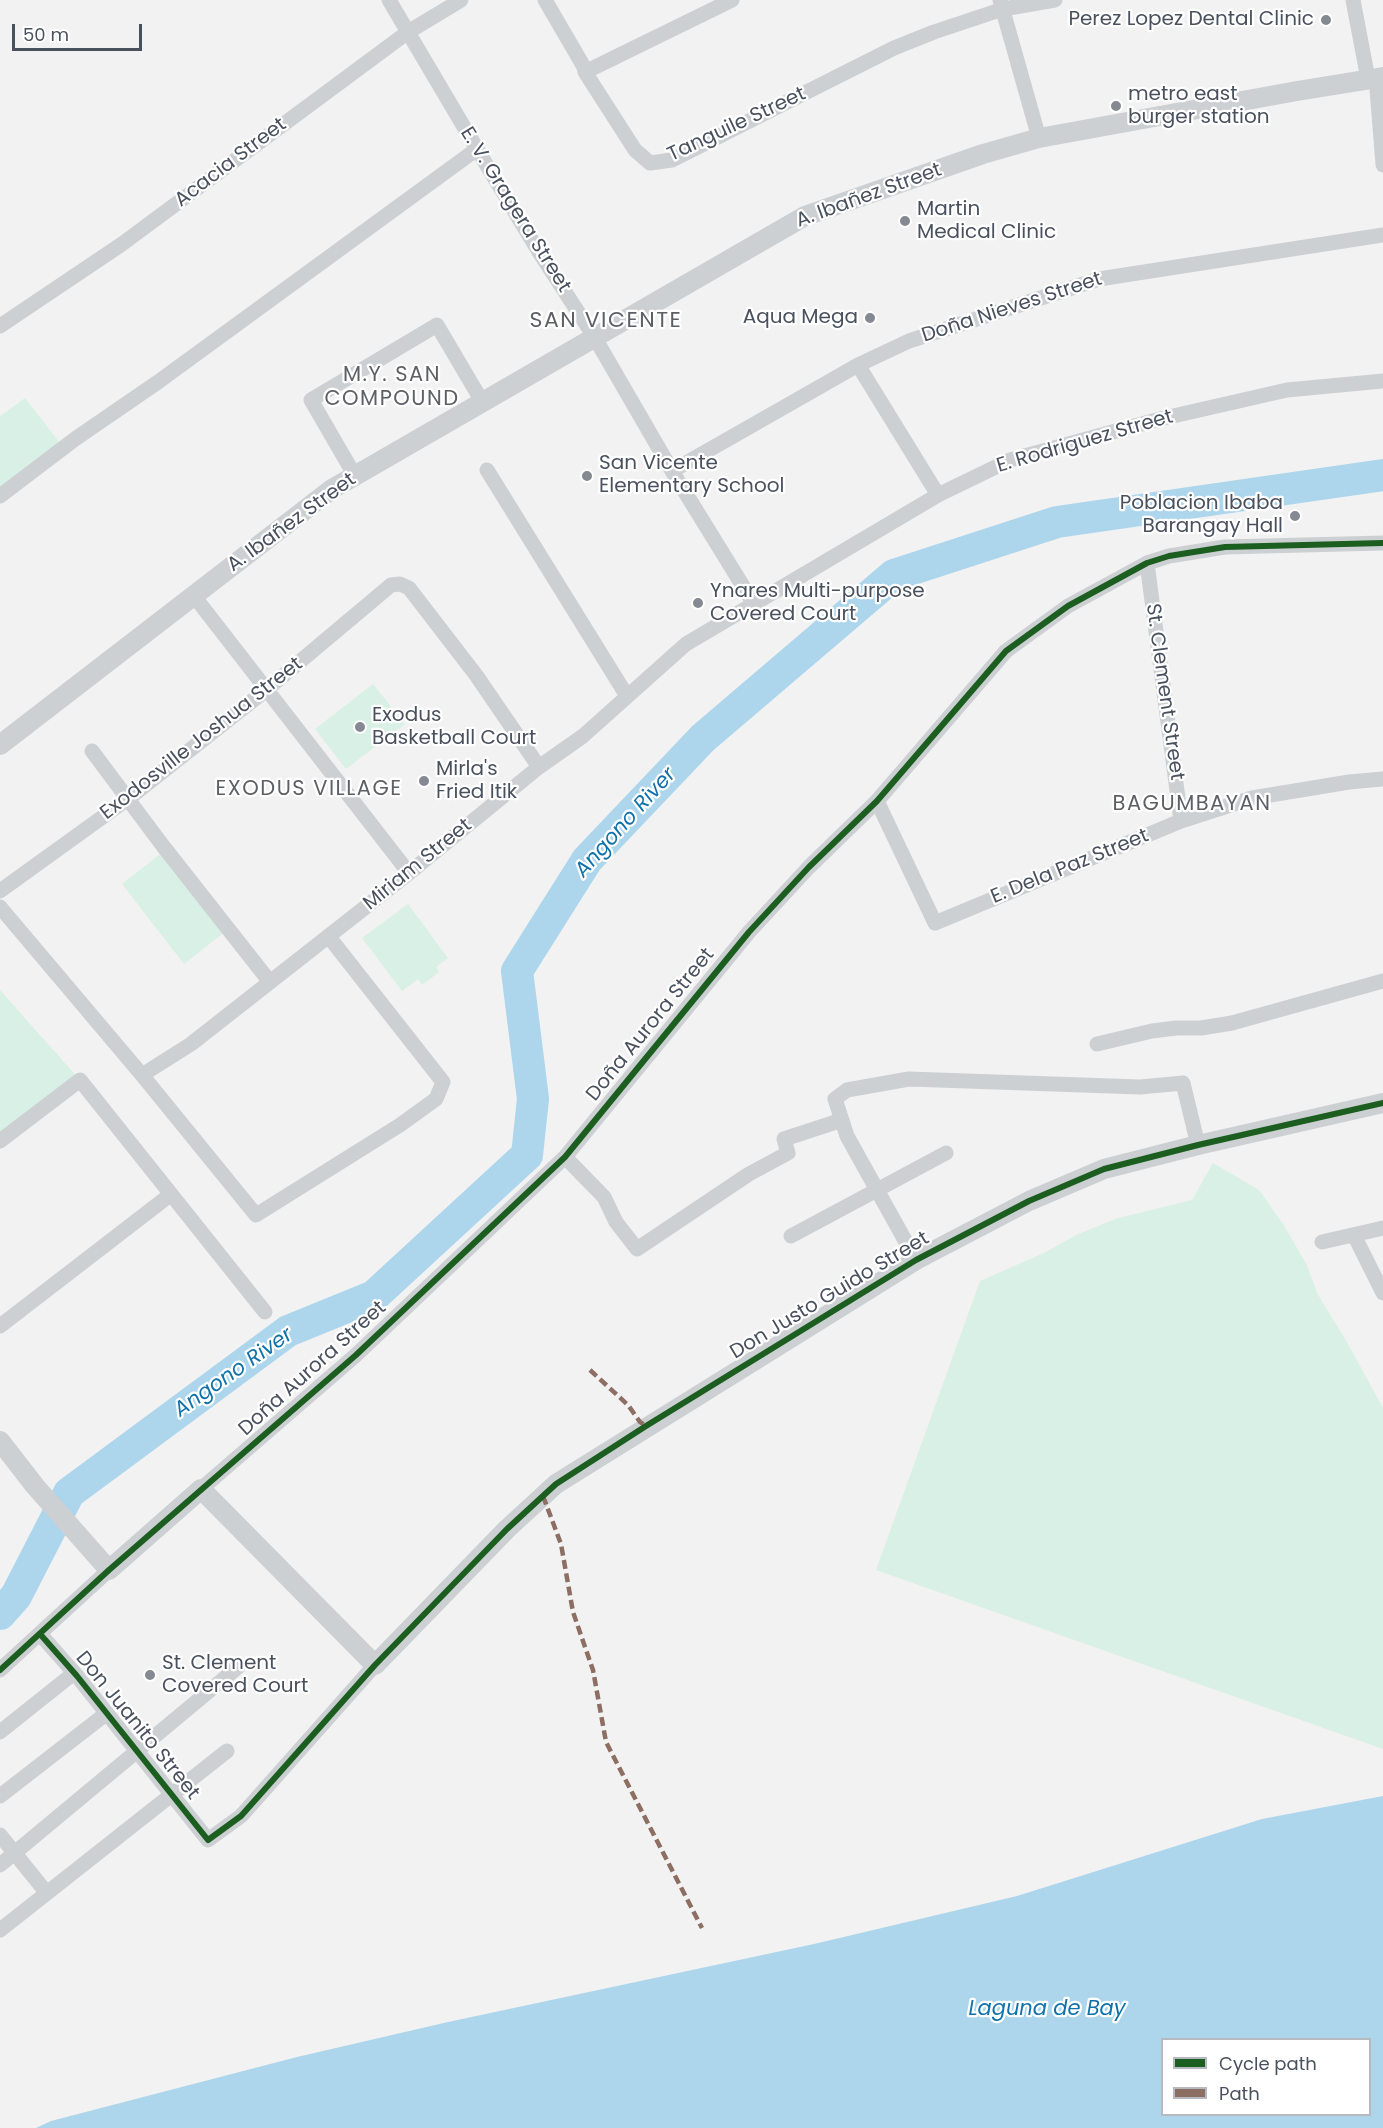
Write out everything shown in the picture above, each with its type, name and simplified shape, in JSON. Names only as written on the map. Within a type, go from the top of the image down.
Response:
[{"type":"street","name":"E. V. Gragera Street","points":[[389,0],[539,252],[595,338],[672,471],[754,604]]},
{"type":"street","name":"Acacia Street","points":[[0,326],[122,244],[408,32],[461,0]]},
{"type":"street","name":"Tanguile Street","points":[[545,0],[585,72],[635,150],[650,163],[672,160],[894,48],[1002,5],[1055,0]]},
{"type":"street","points":[[585,72],[732,0]]},
{"type":"street","points":[[1353,0],[1376,78],[1383,165]]},
{"type":"street","points":[[1002,5],[1039,138]]},
{"type":"street","name":"A. Ibañez Street","points":[[0,745],[332,489],[805,216],[983,154],[1039,138],[1376,78]]},
{"type":"street","points":[[0,496],[75,438],[158,382],[477,149]]},
{"type":"street","name":"Doña Nieves Street","points":[[672,471],[858,365],[909,341],[1099,279],[1383,235]]},
{"type":"street","points":[[355,476],[311,400],[437,325],[483,403]]},
{"type":"street","points":[[858,365],[938,495]]},
{"type":"street","name":"E. Rodriguez Street","points":[[686,644],[938,495],[1010,460],[1160,419],[1287,390],[1383,381]]},
{"type":"street","points":[[487,470],[627,696]]},
{"type":"street","name":"Doña Aurora Street","points":[[0,1670],[109,1570],[356,1354],[565,1157],[749,932],[801,876],[877,801],[1006,651],[1068,606],[1147,563],[1169,556],[1225,547],[1383,543]]},
{"type":"street","name":"St. Clement Street","points":[[1147,563],[1181,821]]},
{"type":"street","name":"Exodosville Joshua Street","points":[[0,891],[129,798],[266,690],[391,585],[400,584],[409,588],[476,675],[539,767]]},
{"type":"street","points":[[194,596],[409,873]]},
{"type":"street","name":"Miriam Street","points":[[142,1075],[191,1044],[329,937],[539,767],[583,736],[686,644]]},
{"type":"street","points":[[92,751],[270,982]]},
{"type":"street","name":"E. Dela Paz Street","points":[[877,801],[935,923],[1181,821],[1252,798],[1349,782],[1383,779]]},
{"type":"street","points":[[0,908],[142,1075],[256,1215],[400,1125],[436,1099],[443,1082],[329,937]]},
{"type":"street","points":[[1097,1044],[1152,1031],[1201,1028],[1232,1023],[1383,981]]},
{"type":"street","points":[[916,1260],[848,1136],[835,1099],[847,1090],[909,1079],[1140,1087],[1183,1083],[1198,1145]]},
{"type":"street","points":[[0,1141],[80,1080],[265,1312]]},
{"type":"street","name":"Don Justo Guido Street","points":[[375,1665],[507,1529],[556,1484],[916,1260],[1029,1201],[1104,1169],[1383,1103]]},
{"type":"street","points":[[565,1157],[604,1197],[616,1222],[637,1249],[749,1174],[788,1153],[784,1139],[842,1120]]},
{"type":"street","points":[[791,1236],[946,1153]]},
{"type":"street","points":[[0,1326],[170,1195]]},
{"type":"street","points":[[1322,1242],[1383,1228]]},
{"type":"street","points":[[1354,1235],[1383,1293]]},
{"type":"street","points":[[0,1441],[72,1530],[109,1570]]},
{"type":"street","points":[[201,1490],[375,1665]]},
{"type":"street","name":"Don Juanito Street","points":[[40,1634],[208,1839],[241,1816],[375,1665]]},
{"type":"street","points":[[0,1865],[238,1667]]},
{"type":"street","points":[[0,1732],[74,1673]]},
{"type":"street","points":[[0,1796],[107,1713]]},
{"type":"street","points":[[0,1930],[227,1751]]},
{"type":"street","points":[[0,1835],[46,1892]]},
{"type":"green space","points":[[25,398],[60,443],[0,488],[0,416]]},
{"type":"green space","name":"Exodus Basketball Court","points":[[373,684],[405,724],[346,769],[315,729]]},
{"type":"green space","points":[[164,851],[226,931],[184,964],[122,884]]},
{"type":"green space","points":[[408,904],[448,958],[436,967],[439,972],[422,985],[418,979],[402,991],[362,938]]},
{"type":"green space","points":[[0,990],[79,1079],[0,1136]]},
{"type":"green space","points":[[1213,1163],[1259,1190],[1283,1224],[1307,1265],[1317,1293],[1383,1408],[1383,1749],[876,1570],[980,1281],[1046,1252],[1076,1235],[1118,1218],[1192,1200]]},
{"type":"water","name":"Laguna de Bay","points":[[1383,1796],[1383,2128],[36,2128],[51,2121],[297,2057],[448,2022],[814,1944],[1017,1896],[1262,1819]]},
{"type":"waterway","name":"Angono River","points":[[0,1614],[16,1596],[69,1493],[288,1331],[374,1296],[527,1155],[533,1099],[517,971],[587,860],[703,738],[894,575],[1057,522],[1383,475]]},
{"type":"marked path","points":[[590,1370],[628,1405],[640,1422],[646,1426]]},
{"type":"marked path","points":[[543,1496],[561,1544],[573,1612],[593,1670],[606,1742],[702,1928]]},
{"type":"cycle path","points":[[0,1670],[109,1570],[356,1355],[565,1157],[749,932],[809,867],[877,801],[1006,651],[1068,606],[1147,563],[1169,556],[1225,547],[1383,543]]},
{"type":"cycle path","points":[[40,1634],[77,1676],[208,1840],[241,1816],[375,1665],[507,1529],[556,1484],[646,1426],[916,1260],[1029,1201],[1104,1169],[1383,1103]]},
{"type":"place","name":"Perez Lopez Dental Clinic","points":[[1326,20]]},
{"type":"place","name":"metro east burger station","points":[[1116,106]]},
{"type":"place","name":"Martin Medical Clinic","points":[[905,221]]},
{"type":"place","name":"Aqua Mega","points":[[870,318]]},
{"type":"place","name":"San Vicente Elementary School","points":[[587,476]]},
{"type":"place","name":"Poblacion Ibaba Barangay Hall","points":[[1295,516]]},
{"type":"place","name":"Ynares Multi-purpose Covered Court","points":[[698,603]]},
{"type":"place","name":"Exodus Basketball Court","points":[[360,727]]},
{"type":"place","name":"Mirla's Fried Itik","points":[[424,781]]},
{"type":"place","name":"St. Clement Covered Court","points":[[150,1675]]},
{"type":"district","name":"SAN VICENTE","points":[[606,321]]},
{"type":"district","name":"M.Y. SAN COMPOUND","points":[[392,388]]},
{"type":"district","name":"EXODUS VILLAGE","points":[[309,790]]},
{"type":"district","name":"BAGUMBAYAN","points":[[1192,805]]}]
